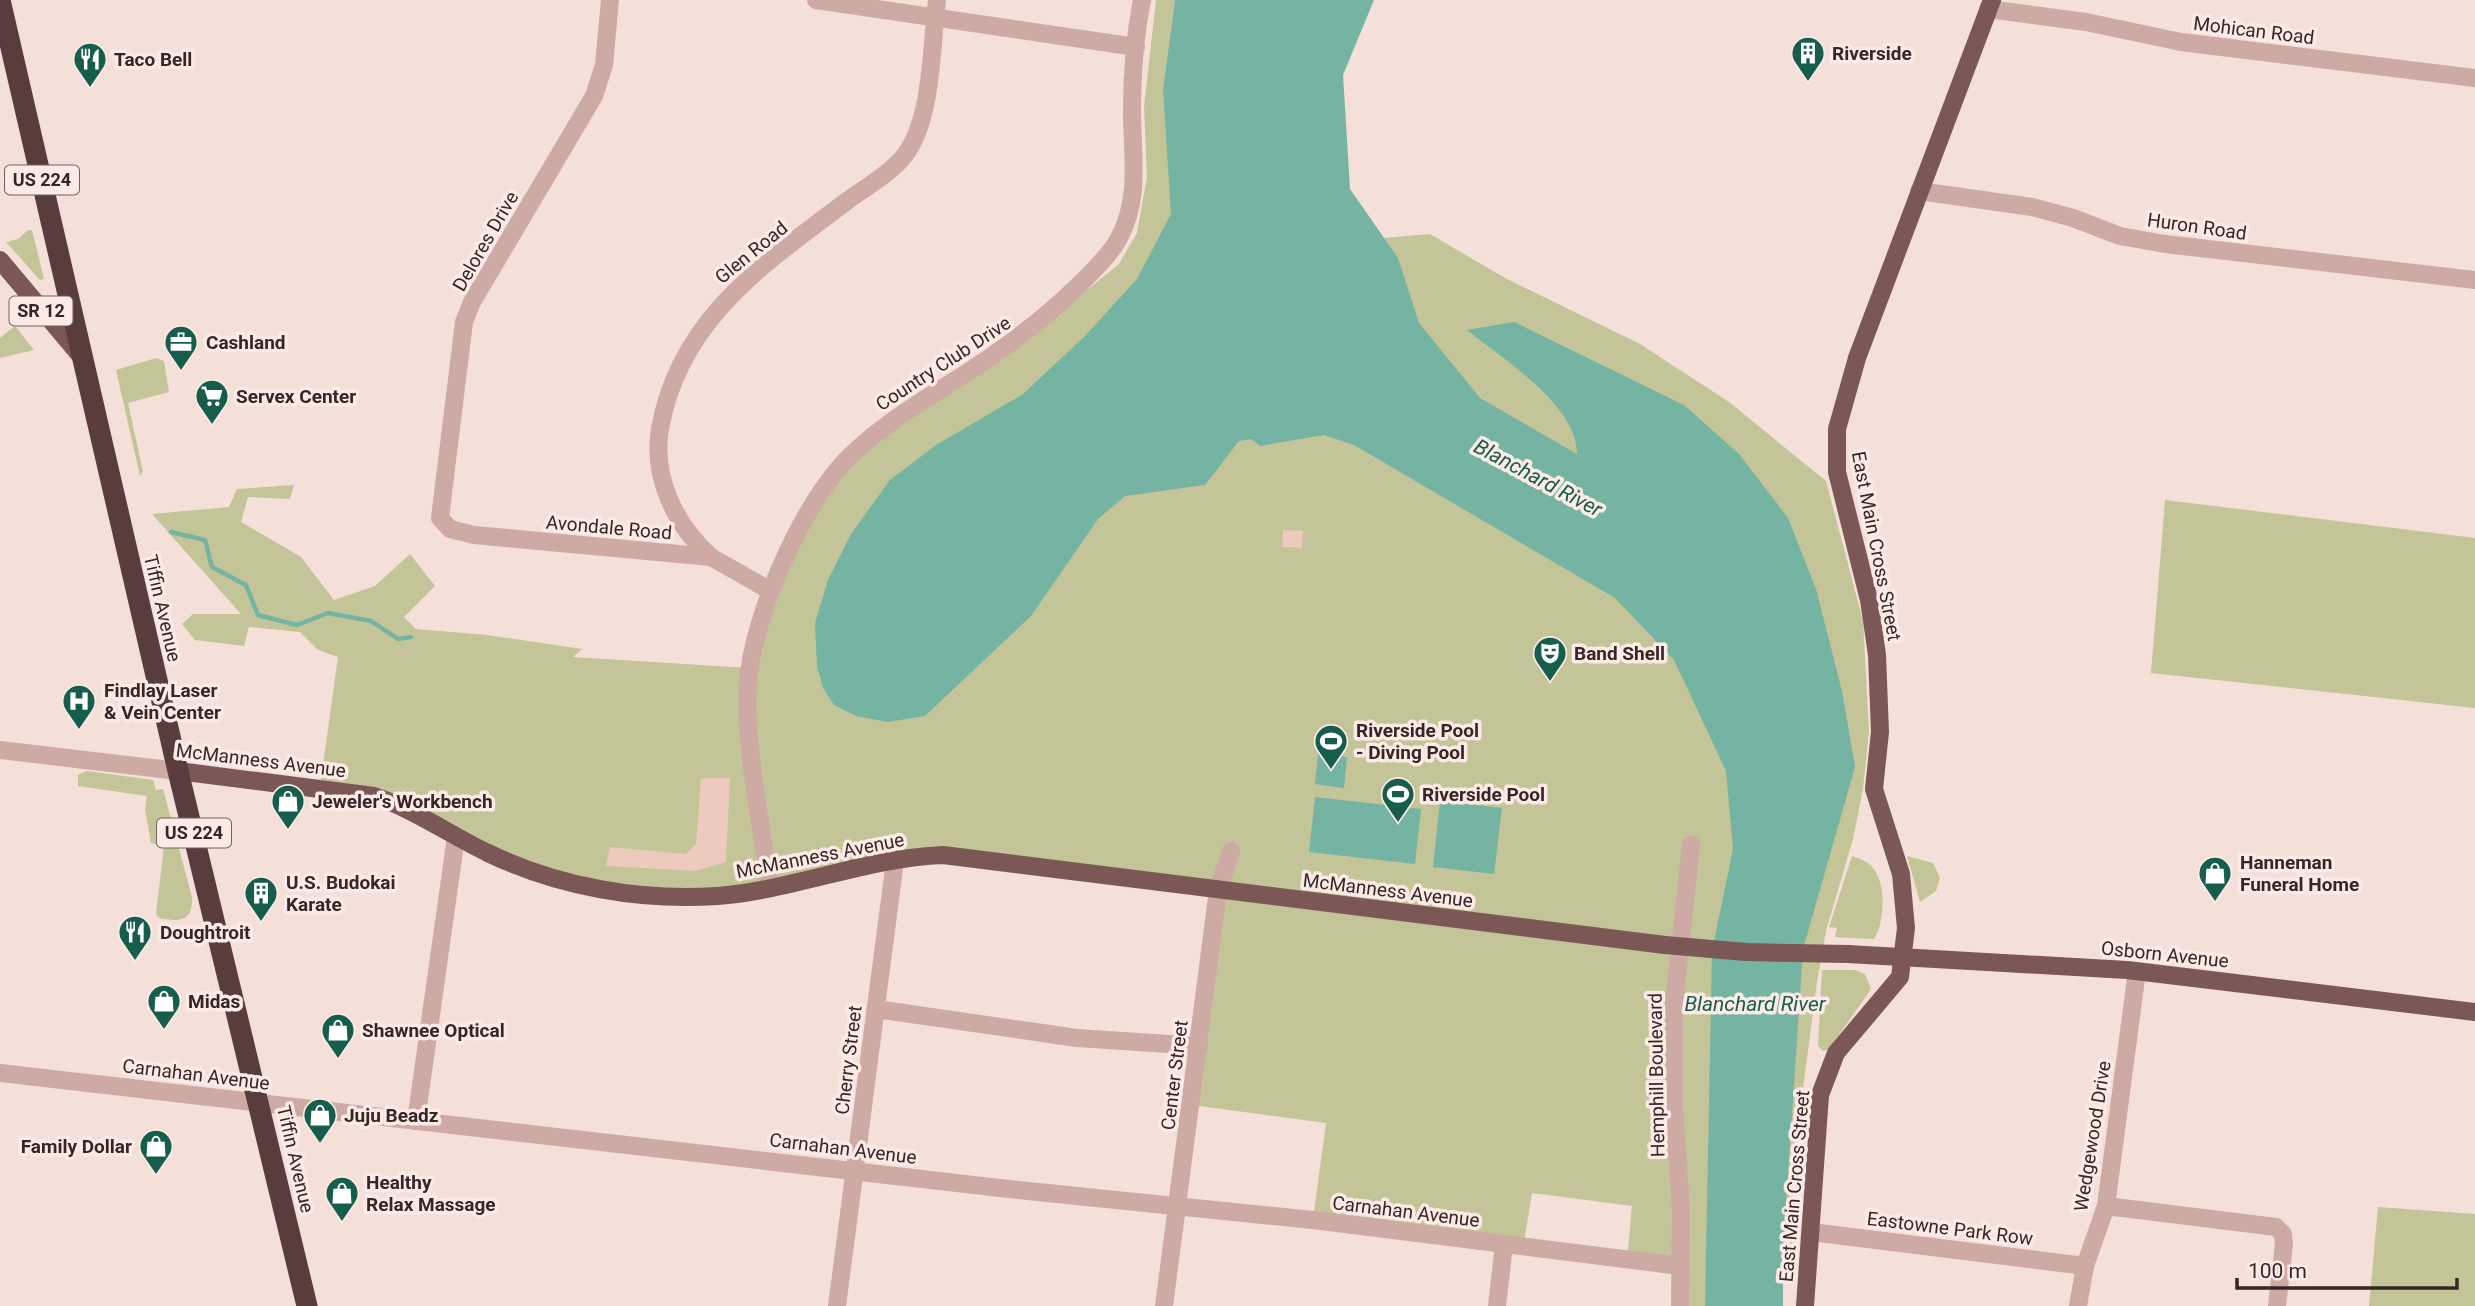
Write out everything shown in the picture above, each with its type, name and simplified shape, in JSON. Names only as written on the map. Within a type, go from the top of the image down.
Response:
[{"type":"highway","name":"Tiffin Avenue","points":[[0,0],[178,771],[260,1102],[307,1306]]},
{"type":"main road","name":"East Main Cross Street","points":[[1805,1306],[1820,1095],[1829,1065],[1895,986],[1900,977],[1903,956],[1905,894],[1895,850],[1874,789],[1880,732],[1873,622],[1839,482],[1835,450],[1846,388],[1990,5]]},
{"type":"main road","name":"SR 12","points":[[0,260],[84,360]]},
{"type":"main road","name":"McManness Avenue","points":[[178,771],[374,796],[394,803],[456,837],[522,868],[608,890],[697,897],[769,888],[895,861],[943,855],[1665,945],[1746,952],[1848,954]]},
{"type":"main road","name":"Osborn Avenue","points":[[1848,954],[2137,971],[2475,1012]]},
{"type":"street","name":"Delores Drive","points":[[440,518],[464,322],[472,302],[594,96],[604,65],[610,0]]},
{"type":"street","points":[[816,0],[936,8],[1136,47]]},
{"type":"street","name":"Country Club Drive","points":[[769,888],[751,757],[748,685],[756,638],[771,591],[825,486],[847,460],[888,423],[1026,334],[1111,250],[1125,224],[1135,184],[1132,109],[1142,0]]},
{"type":"street","name":"Mohican Road","points":[[1990,5],[2108,25],[2182,42],[2475,78]]},
{"type":"street","name":"Glen Road","points":[[711,557],[681,520],[659,469],[662,415],[677,373],[704,325],[733,291],[906,153],[923,114],[936,8]]},
{"type":"street","name":"Huron Road","points":[[1919,191],[2032,207],[2073,218],[2120,236],[2165,244],[2475,280]]},
{"type":"street","name":"Avondale Road","points":[[440,518],[450,529],[474,536],[711,557],[771,591]]},
{"type":"street","name":"McManness Avenue","points":[[0,750],[178,771]]},
{"type":"street","points":[[416,1121],[456,837]]},
{"type":"street","name":"Hemphill Boulevard","points":[[1680,1306],[1681,1211],[1674,1106],[1674,1004],[1691,845]]},
{"type":"street","name":"Center Street","points":[[1164,1306],[1219,890],[1231,851]]},
{"type":"street","name":"Cherry Street","points":[[837,1306],[895,861]]},
{"type":"street","name":"Wedgewood Drive","points":[[2078,1306],[2085,1266],[2106,1206],[2137,971]]},
{"type":"street","points":[[876,1009],[1077,1038],[1199,1046]]},
{"type":"street","name":"Carnahan Avenue","points":[[0,1073],[855,1172],[1334,1223],[1680,1266]]},
{"type":"street","points":[[2106,1206],[2270,1226],[2283,1234],[2277,1306]]},
{"type":"street","name":"Eastowne Park Row","points":[[1811,1232],[2085,1266]]},
{"type":"street","points":[[1497,1306],[1504,1245]]},
{"type":"green space","points":[[1156,0],[1175,0],[1163,89],[1281,247],[1430,234],[1505,278],[1640,344],[1729,402],[1826,481],[1863,621],[1869,732],[1863,789],[1853,839],[1826,931],[1817,982],[1802,1096],[1791,1282],[1744,1275],[1744,1306],[1680,1306],[1680,1266],[1627,1260],[1632,1206],[1532,1193],[1523,1248],[1313,1220],[1326,1123],[1192,1105],[1218,891],[943,855],[719,896],[576,883],[394,803],[320,787],[338,657],[318,650],[300,632],[249,627],[244,646],[195,640],[182,624],[193,614],[241,614],[152,514],[229,507],[237,489],[294,485],[290,499],[248,497],[241,522],[301,557],[334,600],[375,586],[410,554],[435,586],[404,617],[416,629],[487,635],[582,649],[573,657],[749,668],[767,604],[847,460],[1081,295],[1119,264],[1137,233],[1147,177],[1144,107]]},
{"type":"green space","points":[[28,230],[32,230],[44,279],[40,280],[6,242],[18,239]]},
{"type":"green space","points":[[15,326],[34,350],[0,358],[0,338]]},
{"type":"green space","points":[[156,358],[164,361],[169,392],[128,403],[143,472],[140,476],[116,370]]},
{"type":"green space","points":[[2165,500],[2475,538],[2475,708],[2151,673]]},
{"type":"green space","points":[[87,771],[153,780],[156,790],[163,789],[192,897],[188,916],[179,920],[159,918],[156,914],[164,846],[151,843],[145,809],[147,796],[78,786],[78,775]]},
{"type":"green space","points":[[1852,856],[1868,863],[1882,889],[1881,922],[1874,939],[1835,937],[1837,928],[1829,927]]},
{"type":"green space","points":[[1907,856],[1933,863],[1940,878],[1936,891],[1920,902]]},
{"type":"green space","points":[[1822,970],[1855,970],[1865,974],[1871,989],[1829,1049],[1823,1051],[1818,1046]]},
{"type":"green space","points":[[2378,1207],[2475,1214],[2475,1306],[2369,1306]]},
{"type":"shaded area","points":[[1283,530],[1303,531],[1302,548],[1282,547]]},
{"type":"shaded area","points":[[701,778],[730,778],[726,862],[695,871],[606,866],[610,847],[686,854],[696,844]]},
{"type":"water","name":"Blanchard River","points":[[1175,0],[1374,0],[1343,75],[1350,189],[1398,258],[1419,323],[1480,398],[1577,454],[1574,436],[1552,401],[1536,384],[1467,330],[1514,322],[1684,405],[1739,454],[1788,518],[1816,589],[1842,691],[1855,767],[1803,949],[1783,1251],[1783,1306],[1705,1306],[1712,951],[1733,849],[1726,771],[1674,660],[1615,598],[1354,445],[1324,435],[1260,446],[1251,439],[1239,441],[1205,485],[1125,496],[1098,519],[1031,616],[925,716],[888,722],[856,716],[834,705],[823,688],[817,666],[815,623],[828,580],[851,534],[890,480],[936,445],[1023,394],[1085,336],[1137,279],[1171,214],[1163,89]]},
{"type":"water","name":"Riverside Pool - Diving Pool","points":[[1318,754],[1347,757],[1344,788],[1315,784]]},
{"type":"water","points":[[1315,797],[1421,809],[1415,864],[1309,852]]},
{"type":"water","points":[[1440,801],[1502,808],[1494,874],[1433,867]]},
{"type":"waterway","points":[[171,532],[205,540],[212,567],[246,585],[258,615],[297,625],[328,613],[371,621],[398,639],[411,637]]},
{"type":"place","name":"Riverside","points":[[1808,83]]},
{"type":"place","name":"Taco Bell","points":[[90,89]]},
{"type":"place","name":"Cashland","points":[[181,372]]},
{"type":"place","name":"Servex Center","points":[[212,426]]},
{"type":"place","name":"Band Shell","points":[[1550,683]]},
{"type":"place","name":"Findlay Laser & Vein Center","points":[[79,731]]},
{"type":"place","name":"Riverside Pool - Diving Pool","points":[[1331,771]]},
{"type":"place","name":"Riverside Pool","points":[[1398,824]]},
{"type":"place","name":"Jeweler's Workbench","points":[[288,831]]},
{"type":"place","name":"Hanneman Funeral Home","points":[[2215,903]]},
{"type":"place","name":"U.S. Budokai Karate","points":[[261,923]]},
{"type":"place","name":"Doughtroit","points":[[135,962]]},
{"type":"place","name":"Midas","points":[[164,1031]]},
{"type":"place","name":"Shawnee Optical","points":[[338,1060]]},
{"type":"place","name":"Juju Beadz","points":[[320,1145]]},
{"type":"place","name":"Family Dollar","points":[[156,1176]]},
{"type":"place","name":"Healthy Relax Massage","points":[[342,1223]]}]
